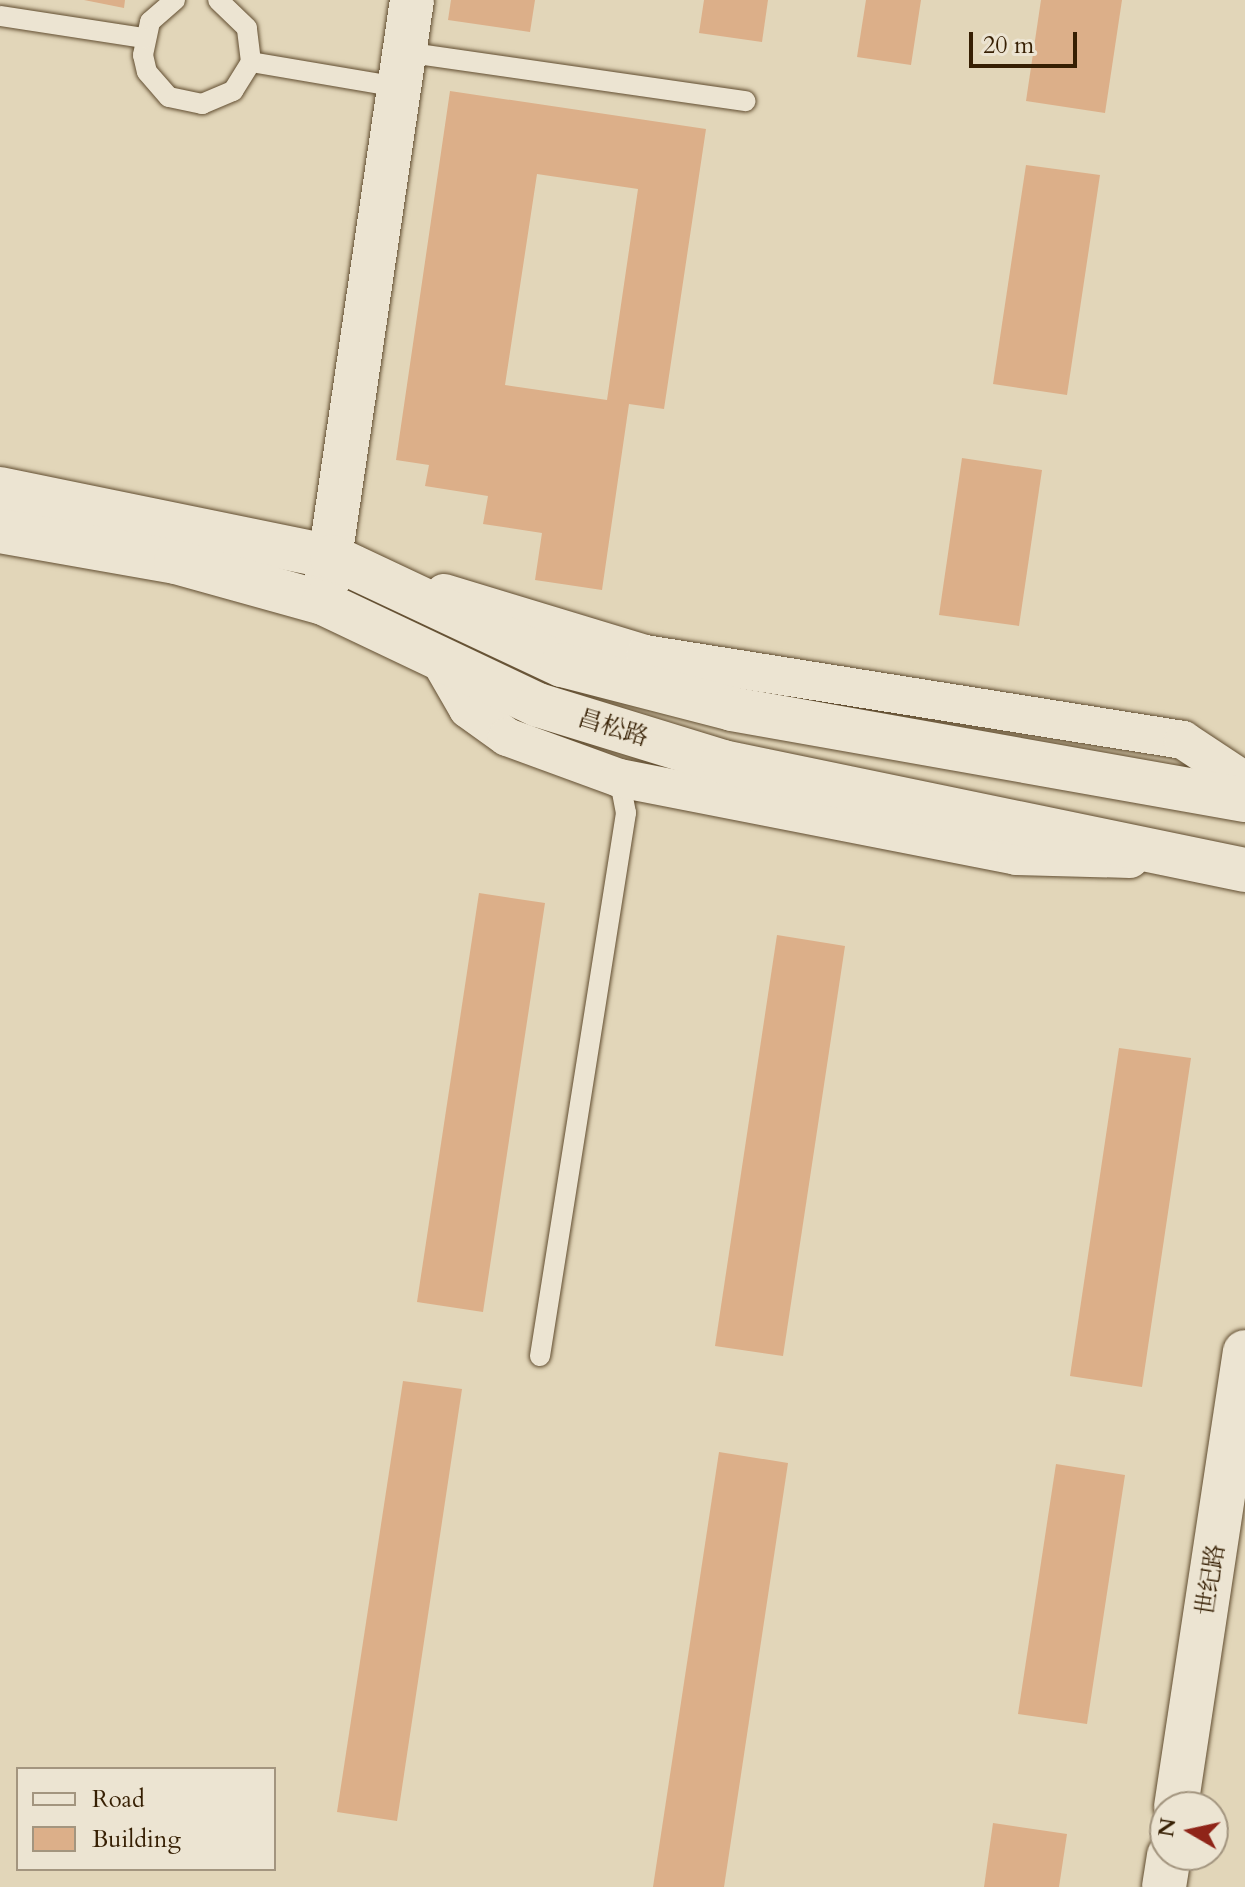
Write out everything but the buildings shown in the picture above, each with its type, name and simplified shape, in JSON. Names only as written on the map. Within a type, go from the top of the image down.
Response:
[{"type":"main road","points":[[323,603],[412,0]]},
{"type":"main road","name":"昌松路","points":[[0,489],[332,557],[578,669],[732,709],[1245,800]]},
{"type":"main road","name":"昌松路","points":[[0,531],[176,562],[323,603],[538,705],[723,762],[1225,866]]},
{"type":"main road","name":"世纪路","points":[[1178,1791],[1245,1352]]},
{"type":"street","points":[[332,557],[645,654],[1183,740],[1245,781]]},
{"type":"street","points":[[438,657],[468,709],[507,737],[619,778],[1016,856],[1225,866]]},
{"type":"lane","points":[[175,0],[150,22],[144,38],[147,72],[169,97],[185,103],[219,100],[233,91],[251,62],[247,28],[218,0]]},
{"type":"lane","points":[[0,16],[144,38]]},
{"type":"lane","points":[[251,62],[402,70],[745,101]]},
{"type":"lane","points":[[540,1356],[626,813],[619,778]]}]
